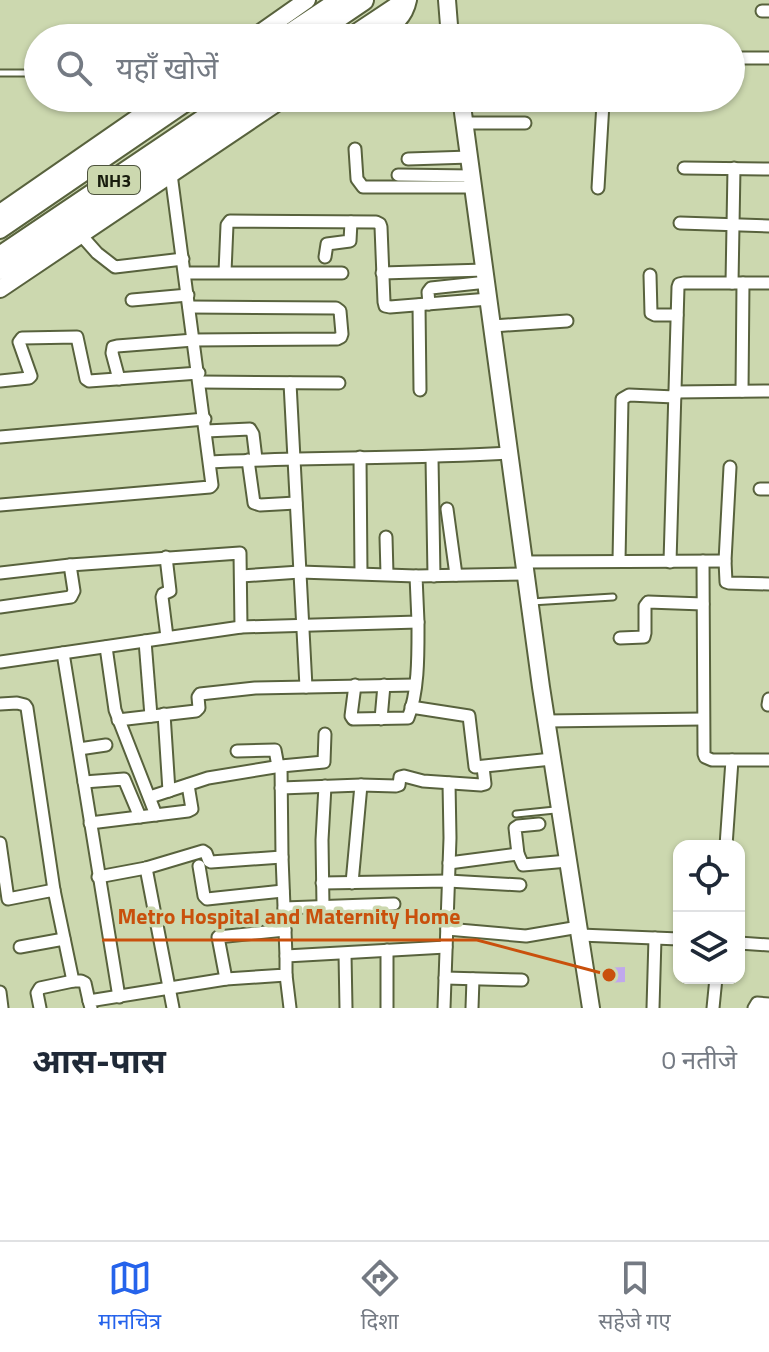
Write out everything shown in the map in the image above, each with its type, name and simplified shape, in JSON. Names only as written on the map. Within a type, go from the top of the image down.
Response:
[{"type":"highway","points":[[328,24],[363,0]]},
{"type":"highway","points":[[346,24],[381,0]]},
{"type":"highway","name":"NH3","points":[[0,243],[208,112]]},
{"type":"highway","name":"NH3","points":[[0,257],[210,112]]},
{"type":"street","points":[[273,24],[307,0]]},
{"type":"street","points":[[302,24],[338,0]]},
{"type":"street","points":[[369,24],[406,0]]},
{"type":"street","points":[[395,24],[404,15],[406,0]]},
{"type":"street","points":[[435,0],[445,24]]},
{"type":"street","points":[[447,0],[448,24]]},
{"type":"street","points":[[745,58],[769,58]]},
{"type":"street","points":[[0,213],[146,112]]},
{"type":"street","points":[[0,230],[173,112]]},
{"type":"street","points":[[0,271],[238,112]]},
{"type":"street","points":[[0,289],[263,112]]},
{"type":"street","points":[[463,112],[546,721],[591,1008]]},
{"type":"street","points":[[598,188],[602,112]]},
{"type":"street","points":[[465,123],[525,123]]},
{"type":"street","points":[[355,149],[357,179],[363,187],[473,182]]},
{"type":"street","points":[[408,159],[470,157]]},
{"type":"street","points":[[684,168],[769,169]]},
{"type":"street","points":[[734,168],[742,391]]},
{"type":"street","points":[[0,505],[210,487],[213,483],[171,174]]},
{"type":"street","points":[[398,175],[473,182]]},
{"type":"street","points":[[225,272],[227,225],[230,221],[380,224],[385,306],[489,299]]},
{"type":"street","points":[[325,257],[327,244],[350,241],[351,222]]},
{"type":"street","points":[[680,223],[769,226]]},
{"type":"street","points":[[81,235],[115,267],[183,259]]},
{"type":"street","points":[[185,273],[342,273]]},
{"type":"street","points":[[382,273],[486,276]]},
{"type":"street","points":[[650,275],[651,313],[677,315]]},
{"type":"street","points":[[420,390],[424,305],[428,292],[431,288],[486,276]]},
{"type":"street","points":[[670,562],[678,287],[681,283],[769,283]]},
{"type":"street","points":[[119,379],[113,347],[194,340],[337,339],[342,334],[340,313],[336,308],[132,300]]},
{"type":"street","points":[[493,326],[567,321]]},
{"type":"street","points":[[0,381],[31,376],[20,339],[73,336],[78,339],[87,380],[199,378],[339,383]]},
{"type":"street","points":[[290,383],[306,687]]},
{"type":"street","points":[[619,561],[622,399],[629,395],[769,391]]},
{"type":"street","points":[[0,437],[206,425],[250,429],[253,434],[253,500],[257,505],[296,503]]},
{"type":"street","points":[[210,462],[432,458],[510,453]]},
{"type":"street","points":[[360,457],[361,573]]},
{"type":"street","points":[[432,458],[434,576]]},
{"type":"street","points":[[730,467],[725,561],[727,583],[769,584]]},
{"type":"street","points":[[447,509],[456,575]]},
{"type":"street","points":[[386,537],[387,574]]},
{"type":"street","points":[[0,573],[240,553],[241,627]]},
{"type":"street","points":[[166,557],[170,592],[162,597],[167,637]]},
{"type":"street","points":[[241,576],[300,572],[434,576],[619,561],[725,561]]},
{"type":"street","points":[[703,561],[705,757],[712,760],[769,760]]},
{"type":"street","points":[[0,607],[71,597],[74,591],[70,565]]},
{"type":"street","points":[[355,685],[352,718],[408,718],[418,653],[416,576]]},
{"type":"street","points":[[620,638],[644,637],[645,606],[648,602],[703,604]]},
{"type":"street","points":[[0,662],[241,627],[418,622]]},
{"type":"street","points":[[145,641],[151,716]]},
{"type":"street","points":[[106,647],[118,720],[156,815]]},
{"type":"street","points":[[63,653],[119,997]]},
{"type":"street","points":[[381,719],[384,685]]},
{"type":"street","points":[[118,720],[198,710],[198,697],[202,694],[255,688],[415,685]]},
{"type":"street","points":[[768,705],[769,699]]},
{"type":"street","points":[[0,704],[20,703],[27,708],[54,890],[73,981]]},
{"type":"street","points":[[411,707],[469,716],[474,765],[483,767],[552,759]]},
{"type":"street","points":[[164,714],[169,791]]},
{"type":"street","points":[[546,721],[703,719]]},
{"type":"street","points":[[150,797],[208,778],[324,762],[325,734]]},
{"type":"street","points":[[79,749],[106,745]]},
{"type":"street","points":[[237,751],[275,750],[280,766],[286,975],[290,1008]]},
{"type":"street","points":[[726,840],[732,760]]},
{"type":"street","points":[[281,788],[397,786],[400,777],[404,776],[423,781],[483,785],[486,781],[483,767]]},
{"type":"street","points":[[84,782],[124,779],[140,817]]},
{"type":"street","points":[[444,1008],[449,783]]},
{"type":"street","points":[[90,823],[192,809],[188,785]]},
{"type":"street","points":[[352,883],[361,785]]},
{"type":"street","points":[[323,907],[325,786]]},
{"type":"street","points":[[539,824],[515,828],[518,854],[523,865],[568,861]]},
{"type":"street","points":[[1,849],[4,899],[54,890]]},
{"type":"street","points":[[98,877],[146,868],[203,851],[211,862],[282,857]]},
{"type":"street","points":[[449,863],[518,854]]},
{"type":"street","points":[[199,866],[207,899],[283,891]]},
{"type":"street","points":[[146,868],[173,1008]]},
{"type":"street","points":[[322,883],[448,881],[520,885]]},
{"type":"street","points":[[284,908],[394,904]]},
{"type":"street","points":[[447,929],[526,936],[579,931],[673,939]]},
{"type":"street","points":[[226,979],[218,937],[285,930]]},
{"type":"street","points":[[653,1008],[655,938]]},
{"type":"street","points":[[20,947],[64,939]]},
{"type":"street","points":[[745,943],[769,945]]},
{"type":"street","points":[[286,956],[446,947]]},
{"type":"street","points":[[387,950],[387,1008]]},
{"type":"street","points":[[345,954],[346,1008]]},
{"type":"street","points":[[40,1008],[37,993],[40,988],[73,981],[85,983],[90,1004],[226,979],[286,975]]},
{"type":"street","points":[[445,978],[522,980]]},
{"type":"street","points":[[472,1008],[473,979]]},
{"type":"street","points":[[713,1008],[715,984]]},
{"type":"street","points":[[0,992],[2,1008]]},
{"type":"street","points":[[754,1008],[757,1003],[769,1004]]},
{"type":"lane","points":[[0,73],[24,73]]},
{"type":"lane","points":[[530,602],[613,597]]},
{"type":"lane","points":[[516,814],[560,810]]},
{"type":"building","points":[[625,967],[625,982],[605,983],[603,968]]},
{"type":"place","name":"Metro Hospital and Maternity Home","points":[[609,975]]}]
